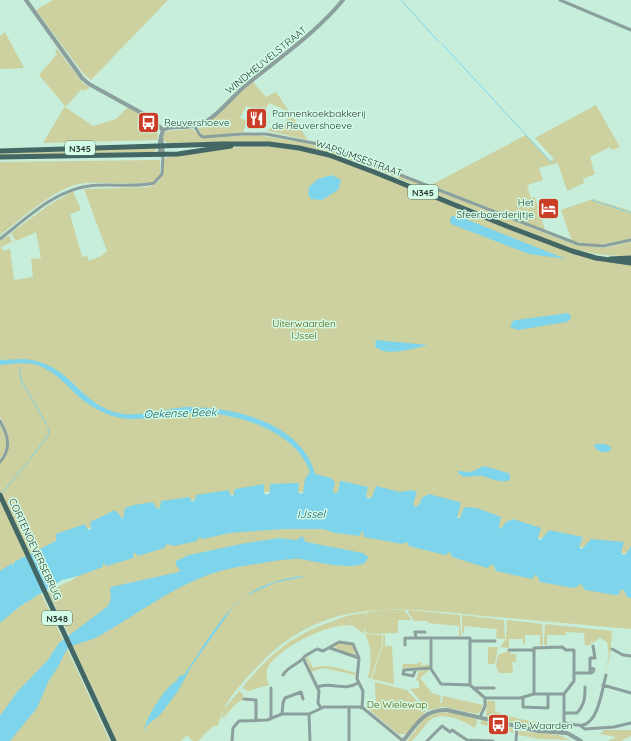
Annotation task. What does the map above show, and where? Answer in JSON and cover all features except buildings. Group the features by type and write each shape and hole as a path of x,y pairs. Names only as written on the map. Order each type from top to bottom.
{"main road":[{"name":"WAPSUMSESTRAAT","path":"0,157 162,155 201,151 236,144"},
{"name":"WAPSUMSESTRAAT","path":"0,151 162,145 236,144 286,146 329,155 509,227 579,253 605,260 631,263"},
{"name":"WAPSUMSESTRAAT","path":"605,260 631,258"},
{"name":"CORTENOEVERSEBRUG","path":"0,496 114,741"}],"street":[{"path":"26,0 82,78 89,84 149,117 163,130"},
{"name":"WINDHEUVELSTRAAT","path":"195,127 210,119 244,88 314,32 343,0"},
{"path":"560,0 631,30"},
{"path":"163,130 168,128 195,127 200,135 204,137 266,134 318,144 578,244 602,246 631,240"},
{"path":"0,239 49,202 75,189 96,185 154,183 161,176 161,136 163,130"},
{"path":"0,421 6,432 8,442 4,456 0,462"},
{"path":"416,638 416,632 426,632"},
{"path":"405,645 405,638 470,638 470,641 495,641"},
{"path":"431,638 431,668 443,685 470,685 485,698 523,698 534,694 564,694"},
{"path":"470,641 470,685"},
{"path":"283,675 288,669 304,660 305,656 317,649 323,651 338,642 353,644 359,658 358,682 363,691 362,708"},
{"path":"574,673 590,673 590,658 594,658 593,646"},
{"path":"508,650 534,650 537,647 562,647 566,650 574,650 574,683 564,694 564,723 562,733"},
{"path":"330,648 359,658"},
{"path":"612,649 623,655 631,656"},
{"path":"534,650 534,694"},
{"path":"304,660 317,687 319,693 318,703 321,708"},
{"path":"416,669 431,668"},
{"path":"581,726 594,718 606,675"},
{"path":"317,687 323,685 333,685 346,688 358,682"},
{"path":"603,685 631,693"},
{"path":"564,713 577,713 582,707 585,699 584,686"},
{"path":"271,688 271,719"},
{"path":"474,688 494,688"},
{"path":"282,714 282,702 285,698 301,692 304,699"},
{"path":"523,698 523,707 548,708 548,694"},
{"path":"480,718 485,706 485,698"},
{"path":"244,699 256,700 256,720"},
{"path":"349,707 349,741"},
{"path":"232,741 232,729 238,722 271,719 282,714 310,714 321,708 349,707 362,708 403,741 425,715 433,711 447,710 517,727 562,733 577,741"},
{"path":"310,714 310,741"},
{"path":"564,723 581,726 585,729 614,727 631,723"},
{"path":"427,741 442,726 450,732 452,730 467,740 493,741"},
{"path":"516,741 517,727"},
{"path":"573,739 581,741"}],"green space":[{"path":"53,0 168,0 91,80 82,72 36,10"},
{"path":"5,32 24,68 0,69 0,36"},
{"path":"57,49 82,82 90,88 83,91 82,89 65,107 93,126 116,119 128,107 148,119 153,124 158,134 157,140 43,143 65,106 39,75 57,54 55,51"},
{"path":"253,82 266,97 276,92 308,140 268,131 270,128 284,128 288,116 285,110 269,103 263,113 246,106 240,118 247,121 243,132 206,136 202,135 198,128"},
{"path":"596,105 620,147 612,150 610,147 590,157 595,174 583,179 584,183 567,191 558,163 539,168 543,180 527,185 531,198 535,197 545,230 431,185 526,135 550,161 554,159 535,138"},
{"path":"192,129 203,138 258,135 310,144 367,163 573,244 603,248 631,242 631,256 612,256 593,253 574,249 538,237 373,168 315,149 273,143 252,142 167,143 163,139 166,131"},
{"name":"Uiterwaarden IJssel","path":"246,146 291,148 337,159 582,256 631,265 631,554 576,546 523,534 443,512 384,500 319,492 254,493 189,501 145,511 94,526 56,539 56,541 20,559 0,575 0,464 7,453 9,441 6,429 0,417 0,241 9,235 12,242 1,247 3,251 10,249 14,280 33,277 31,259 41,258 36,232 16,241 11,233 49,205 73,191 81,210 70,214 82,257 87,256 89,261 101,256 107,251 84,189 148,187 157,183 161,177 164,159 168,157"},
{"path":"156,148 153,152 0,155 0,153"},
{"path":"160,160 160,174 154,181 131,184 86,183 75,185 41,203 0,235 0,162"},
{"path":"593,199 631,211 631,239 599,245 572,241 561,210"},
{"path":"0,424 4,433 6,446 0,459"},
{"path":"304,528 365,532 432,547 531,573 597,586 631,590 631,629 419,610 360,612 332,618 305,630 279,647 253,671 227,702 218,726 213,726 198,741 193,741 187,735 181,741 117,741 73,646 74,645 48,592 111,559 159,544 209,535"},
{"path":"41,593 110,741 0,741 0,622 19,607"},
{"path":"404,610 412,620 398,620 398,633 370,634 365,632 367,612"},
{"path":"409,610 460,615 461,636 459,636 459,626 428,623 428,621 414,621 408,612"},
{"path":"366,613 366,625 363,634 353,626 344,625 318,632 292,645 280,653 272,661 267,669 269,685 248,691 242,688 272,656 293,640 318,627 353,614"},
{"path":"462,615 504,620 505,639 496,638 497,629 464,626 464,633 462,633"},
{"path":"507,620 542,624 543,645 540,645 540,635 525,635 525,644 523,644 523,639 509,639 509,648 500,647 506,639"},
{"path":"545,624 612,631 610,656 604,677 609,656 607,642 600,638 592,643 591,640 591,645 585,645 584,633 566,632 566,635 547,635 547,645 544,645"},
{"path":"365,634 382,635 382,645 371,678 368,678 371,655"},
{"path":"383,635 385,635 385,646 392,646 394,684 372,679 383,644"},
{"path":"339,643 353,645 356,651 354,652 355,656 337,650 337,647 333,647 333,649 331,646"},
{"path":"488,647 498,647 495,664 488,664"},
{"path":"510,651 511,654 516,654 516,662 512,662 513,673 499,673 496,666 498,655"},
{"path":"307,656 313,668 324,666 357,673 356,675 323,668 311,672 309,670 310,667 308,667 310,665 307,665 309,664 307,660 305,661"},
{"path":"421,662 421,665 429,664 429,667 402,668 403,664 417,664"},
{"path":"429,670 420,678 432,693 441,696 440,703 442,703 443,696 483,705 480,712 477,714 444,707 428,710 410,689 419,688 419,681 416,680 419,671"},
{"name":"De Wielewap","path":"375,682 407,690 426,711 406,734 398,734 366,707 376,706"},
{"path":"239,691 243,694 243,700 238,702 221,720 224,709"},
{"path":"487,701 495,701 495,711 511,717 544,723 561,724 561,729 534,727 486,716"},
{"path":"440,712 454,713 476,719 477,722 475,728 465,722 445,716 439,716 428,722 412,741 407,741 425,718"},
{"path":"482,720 512,728 514,733 480,724"},
{"path":"604,730 631,730 631,736 621,741 608,741 616,737 600,734"},
{"path":"519,731 558,735 570,740 540,739 518,735"}],"water":[{"path":"332,175 341,180 338,190 322,200 311,199 308,194 309,187 318,179"},
{"path":"452,216 458,216 566,259 529,254 451,224 450,219"},
{"path":"568,313 571,316 570,320 566,322 518,330 510,326 513,321 516,320"},
{"path":"376,340 428,345 393,352 379,350 375,346"},
{"path":"25,359 40,362 53,368 90,399 114,412 123,414 141,414 187,407 205,408 244,414 263,421 281,430 296,442 308,456 315,474 331,478 335,482 333,490 335,494 338,492 340,481 368,487 366,496 368,499 372,497 376,486 400,492 411,490 417,492 413,504 415,507 419,505 422,498 429,494 459,502 461,503 457,518 460,518 464,507 477,508 501,517 499,527 501,529 506,522 513,519 541,528 538,537 540,541 549,530 583,537 579,547 582,549 591,539 624,542 621,552 623,555 626,554 631,546 631,598 627,597 624,590 620,590 619,595 615,595 585,590 581,584 574,588 540,582 536,574 532,579 496,571 493,564 487,568 452,557 450,552 445,555 409,546 407,542 402,544 364,537 363,532 361,532 360,536 335,533 323,529 283,529 230,533 203,539 199,537 197,541 174,546 167,544 164,548 138,556 134,552 133,558 107,566 103,563 103,567 62,580 19,607 0,623 0,571 11,564 14,565 14,562 56,541 56,534 85,524 87,529 90,530 90,522 115,510 123,519 125,508 134,505 153,502 157,509 160,508 161,501 189,497 192,502 195,500 196,495 229,490 230,495 233,496 235,489 264,484 264,493 266,495 270,493 270,484 297,483 299,484 298,492 301,494 303,493 305,479 310,472 302,457 291,444 259,425 223,415 205,413 189,413 144,419 126,419 112,416 87,404 47,369 25,363 0,365 0,360"},
{"path":"594,444 605,444 612,448 608,452 601,452 596,449"},
{"path":"484,466 508,473 510,475 510,480 499,481 482,476 466,477 458,473 458,471 471,472"},
{"path":"302,536 306,542 363,553 368,557 365,562 358,565 349,566 338,566 298,559 236,567 217,572 186,584 97,637 67,649 48,682 37,708 10,741 0,741 0,716 17,692 47,661 59,643 108,606 111,599 111,587 179,572 180,570 176,565 176,561 189,555 246,543 279,538 297,540"},
{"path":"303,576 274,583 246,596 260,588 279,581"},
{"path":"233,607 191,667 178,691 160,715 147,725 145,731 147,720 156,703 168,688 177,681 179,676 184,675 208,638"}],"waterway":[{"path":"401,0 439,42"},
{"path":"442,44 552,163"},
{"path":"592,200 631,213"},
{"path":"20,369 21,380 47,425"},
{"path":"30,459 49,434 48,428"},
{"path":"2,493 28,462"}],"place":[{"name":"Pannenkoekbakkerij de Reuvershoeve","path":"256,119"},
{"name":"Reuvershoeve","path":"149,122"},
{"name":"Het Sfeerboerderijtje","path":"549,208"},
{"name":"De Waarden","path":"499,725"}],"water label":[{"name":"Oekense Beek","path":"180,413"},
{"name":"IJssel","path":"311,514"}]}
